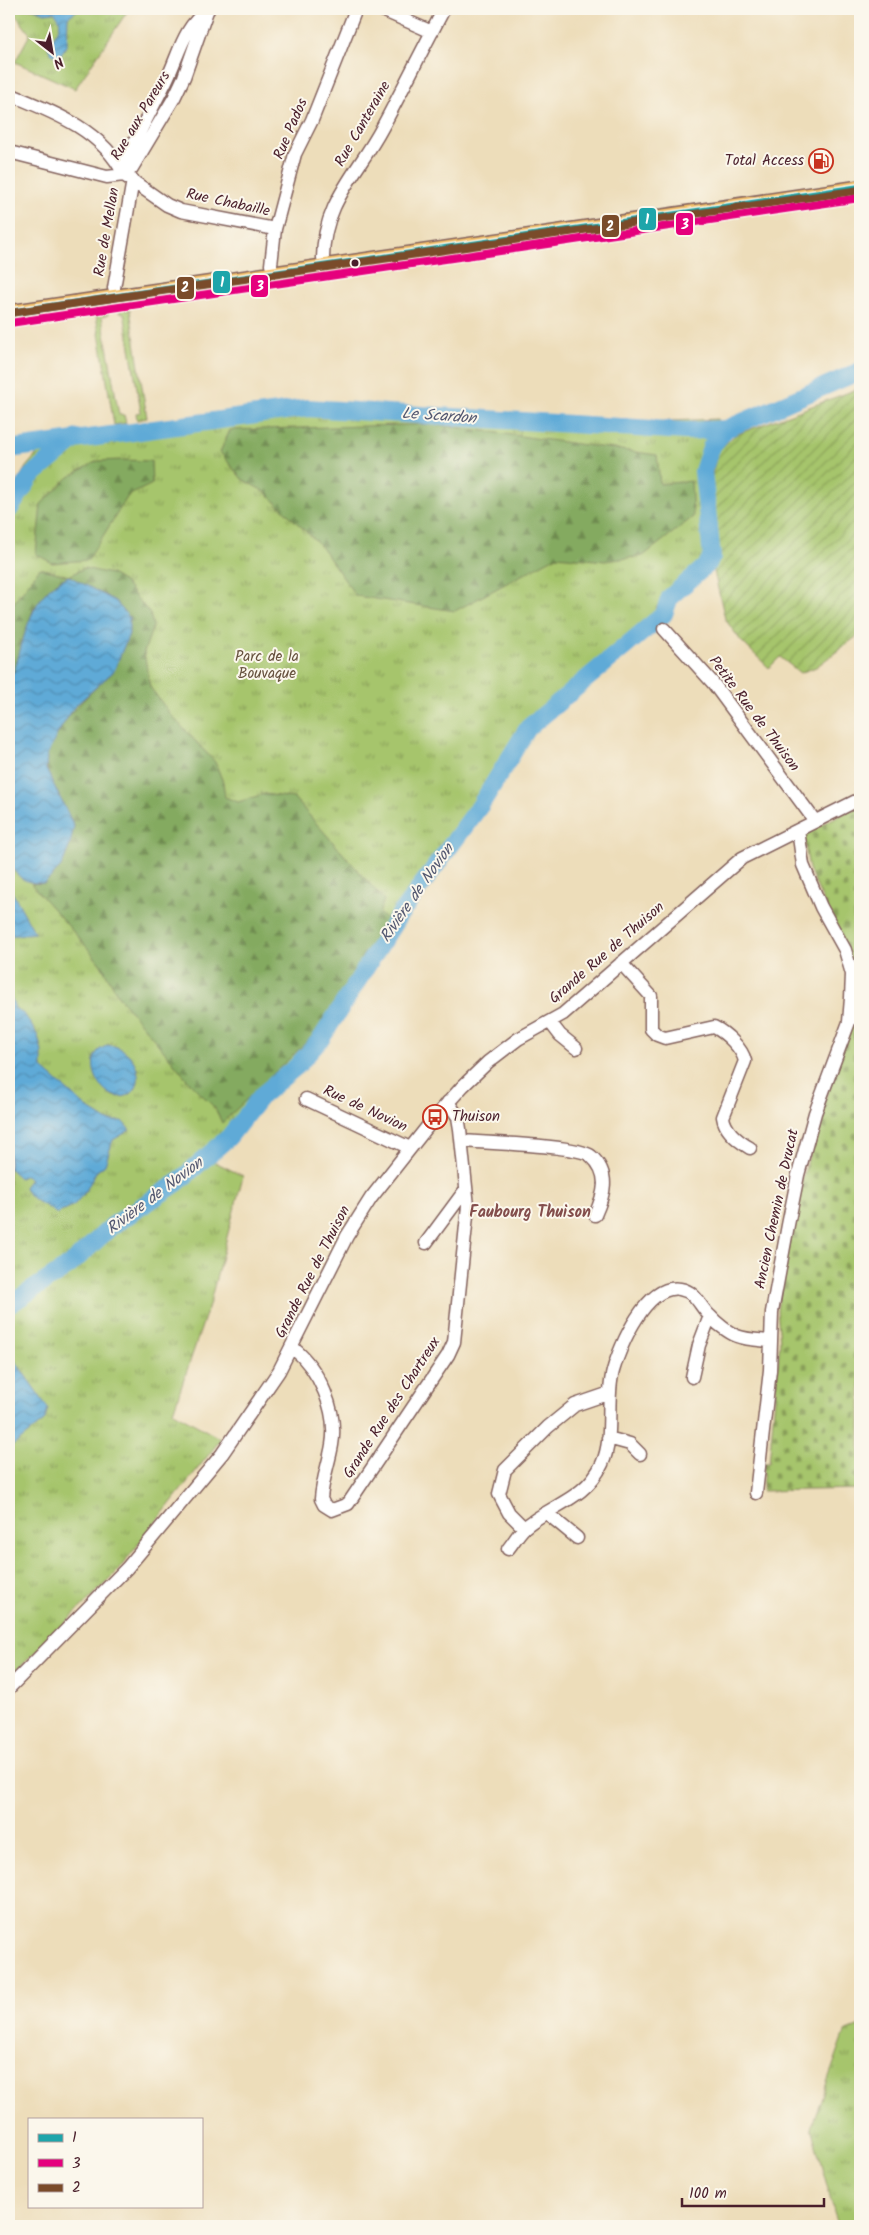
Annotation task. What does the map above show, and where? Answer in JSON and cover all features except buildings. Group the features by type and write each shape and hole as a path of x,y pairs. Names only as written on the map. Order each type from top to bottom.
{"main road":[{"path":"9,303 860,180"},
{"path":"9,313 860,188"}],"street":[{"name":"Rue aux Pareurs","path":"128,177 174,98 184,77 208,9"},
{"name":"Rue Pados","path":"270,265 275,229 295,154 312,120 356,9"},
{"path":"380,9 432,32"},
{"name":"Rue Canteraine","path":"323,258 323,245 333,205 381,130 444,9"},
{"path":"9,94 66,118 95,139 118,161 128,177"},
{"path":"9,152 107,177 128,177"},
{"name":"Rue Chabaille","path":"128,177 168,205 181,211 275,229"},
{"name":"Rue de Mellan","path":"114,288 128,177"},
{"name":"Petite Rue de Thuison","path":"664,629 713,683 815,821"},
{"name":"Grande Rue de Thuison","path":"9,1688 152,1540 222,1454 265,1394 293,1348 348,1236 371,1198 448,1102 488,1062 518,1039 563,1014 732,866 748,855 860,799"},
{"name":"Ancien Chemin de Drucat","path":"756,1493 770,1370 772,1312 798,1175 815,1113 849,1022 852,998 852,974 845,950 821,906 803,865 798,830"},
{"path":"621,963 651,996 651,1029 657,1036 664,1038 714,1028 720,1030 743,1054 745,1061 723,1117 724,1124 737,1140 750,1148"},
{"path":"550,1022 560,1035 576,1048"},
{"name":"Rue de Novion","path":"306,1099 410,1148"},
{"name":"Grande Rue des Chartreux","path":"293,1348 306,1358 326,1396 333,1424 332,1443 321,1499 324,1505 332,1510 341,1509 348,1504 448,1355 454,1342 468,1206 458,1118 448,1102"},
{"path":"462,1142 566,1149 590,1155 601,1170 606,1192 595,1216"},
{"path":"426,1243 466,1189"},
{"path":"508,1549 524,1528 566,1503 592,1481 602,1463 608,1438 613,1371 630,1329 648,1302 661,1292 679,1288 693,1294 710,1316 738,1336 771,1341"},
{"path":"692,1377 699,1345 710,1316"},
{"path":"524,1528 509,1512 499,1494 504,1470 548,1427 576,1405 610,1393"},
{"path":"608,1438 630,1444 640,1454"},
{"path":"548,1514 578,1538"}],"green space":[{"path":"11,9 129,9 75,89 15,62 30,34"},
{"path":"124,304 125,310 130,310 147,418 137,420 136,413 141,412 124,313 119,313 121,305"},
{"path":"103,307 107,309 108,315 102,317 119,415 124,415 126,423 114,425 95,309"},
{"path":"860,388 860,634 816,667 800,673 780,657 769,668 741,641 725,619 713,567 718,542 710,482 718,451 735,435"},
{"name":"Parc de la Bouvaque","path":"311,402 646,422 718,419 698,470 704,561 666,593 656,608 663,619 532,732 483,808 401,919 322,1041 298,1069 265,1096 213,1161 243,1176 210,1302 173,1412 221,1439 116,1573 9,1678 9,495 26,467 53,435"},
{"path":"433,424 657,455 660,484 691,481 693,517 643,556 605,561 557,556 455,611 356,596 320,545 265,492 242,479 220,452 230,430"},
{"path":"97,461 151,461 152,484 128,496 88,560 52,563 36,554 41,504 69,477"},
{"path":"40,568 69,576 84,568 111,574 124,582 150,614 153,626 144,652 150,687 171,715 215,762 223,782 225,797 238,802 264,794 294,798 384,900 379,914 390,920 314,1035 222,1123 215,1108 191,1084 119,997 101,965 86,946 31,884 45,883 74,826 47,770 46,758 50,744 81,702 114,671 34,607 14,672 9,677 9,609"},
{"path":"860,805 860,1489 762,1491 764,1463 769,1463 780,1341 777,1310 793,1212 856,992 829,914 809,869 804,839 810,830"},
{"path":"860,2026 860,2226 838,2226 811,2127 845,2032"}],"water":[{"path":"34,9 79,9 68,17 67,44 61,55 52,55 48,48 58,30 60,21 58,17 54,12 45,13"},
{"path":"69,576 115,601 129,617 129,634 114,671 75,706 47,755 46,769 74,826 70,845 61,867 45,883 33,883 20,877 9,864 9,677 14,672 26,630 37,604 56,583"},
{"path":"9,886 35,933 9,936"},
{"path":"9,991 15,1008 25,1015 38,1036 42,1052 42,1068 89,1109 108,1121 122,1121 130,1130 113,1140 105,1165 96,1172 86,1191 74,1205 57,1214 31,1197 24,1187 30,1179 26,1175 19,1178 9,1168"},
{"path":"107,1045 123,1050 135,1064 138,1083 132,1093 126,1096 118,1097 111,1094 104,1089 95,1075 94,1058 98,1051"},
{"path":"9,1352 48,1408 45,1420 9,1449"}],"waterway":[{"name":"Le Scardon","path":"9,449 307,408 686,431 726,429 860,371"},
{"name":"Rivière de Novion","path":"9,1305 70,1265 112,1226 177,1183 229,1137 262,1095 297,1066 321,1039 398,917 480,806 528,728 664,614 670,597 706,566 712,557 703,471 711,447 726,429"},
{"path":"9,510 31,476 77,438"}],"transit line":[{"name":"1","path":"9,313 860,188"},
{"name":"2","path":"10,313 860,190"},
{"name":"3","path":"10,323 860,198"}],"place":[{"name":"Total Access","path":"821,161"},
{"name":"Thuison","path":"435,1117"}],"district":[{"name":"Faubourg Thuison","path":"530,1212"}]}
